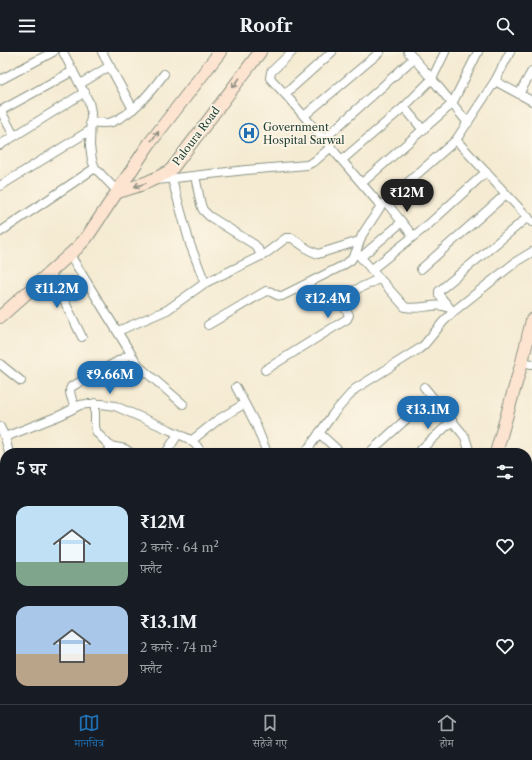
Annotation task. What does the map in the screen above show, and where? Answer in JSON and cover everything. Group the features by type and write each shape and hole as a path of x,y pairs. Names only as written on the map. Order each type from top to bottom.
{"main road":[{"path":"2,312 70,255 87,238 148,144 220,52"},
{"name":"Paloura Road","path":"118,192 143,185 172,170 260,52"},
{"path":"498,448 527,363 532,320"}],"street":[{"path":"0,80 53,52"},
{"path":"63,52 89,102 91,112 90,146 95,168 118,192"},
{"path":"102,52 133,109"},
{"path":"292,52 270,75 270,78 362,183 402,222 414,236"},
{"path":"285,94 332,52"},
{"path":"304,116 379,52"},
{"path":"408,52 468,123"},
{"path":"342,160 404,107 432,79 445,52"},
{"path":"362,183 452,104 478,52"},
{"path":"451,309 441,305 415,308 406,307 379,279 358,254 359,242 383,204 456,140 495,81 510,52"},
{"path":"324,139 414,58"},
{"path":"80,84 110,66"},
{"path":"14,136 0,111 74,71"},
{"path":"519,94 532,71"},
{"path":"0,186 90,126 111,122 133,109 148,95 164,74"},
{"path":"495,81 532,101"},
{"path":"0,145 85,92"},
{"path":"404,107 423,130"},
{"path":"451,309 439,295 438,291 530,219 456,140"},
{"path":"155,180 308,165 331,147"},
{"path":"0,232 95,168"},
{"path":"371,270 414,236 486,172"},
{"path":"195,176 203,210 255,245 261,256"},
{"path":"172,179 190,244 205,283"},
{"path":"421,269 506,194"},
{"path":"208,325 266,291 270,291 280,297 342,266 402,222"},
{"path":"118,331 167,310 205,283 265,254 286,238 292,238 309,250 318,254 359,242"},
{"path":"308,448 342,403 355,389 419,349 443,322 451,309 532,252"},
{"path":"70,255 141,368 183,404"},
{"path":"50,272 82,337"},
{"path":"265,370 347,319 349,315 342,302 342,296 379,279"},
{"path":"75,407 70,394 71,387 131,354"},
{"path":"0,364 21,381"},
{"path":"236,387 256,425 265,448"},
{"path":"424,388 465,437 468,448"},
{"path":"374,448 403,422 433,398"},
{"path":"95,403 96,430 107,443 109,448"},
{"path":"3,436 61,415 75,407 95,403 115,406 159,424 191,441 198,448"},
{"path":"191,441 219,419 244,404"},
{"path":"422,448 452,421"},
{"path":"0,427 7,448"},
{"path":"319,433 336,448"},
{"path":"169,448 178,434"}],"place":[{"name":"Government Hospital Sarwal","path":"249,133"}]}
